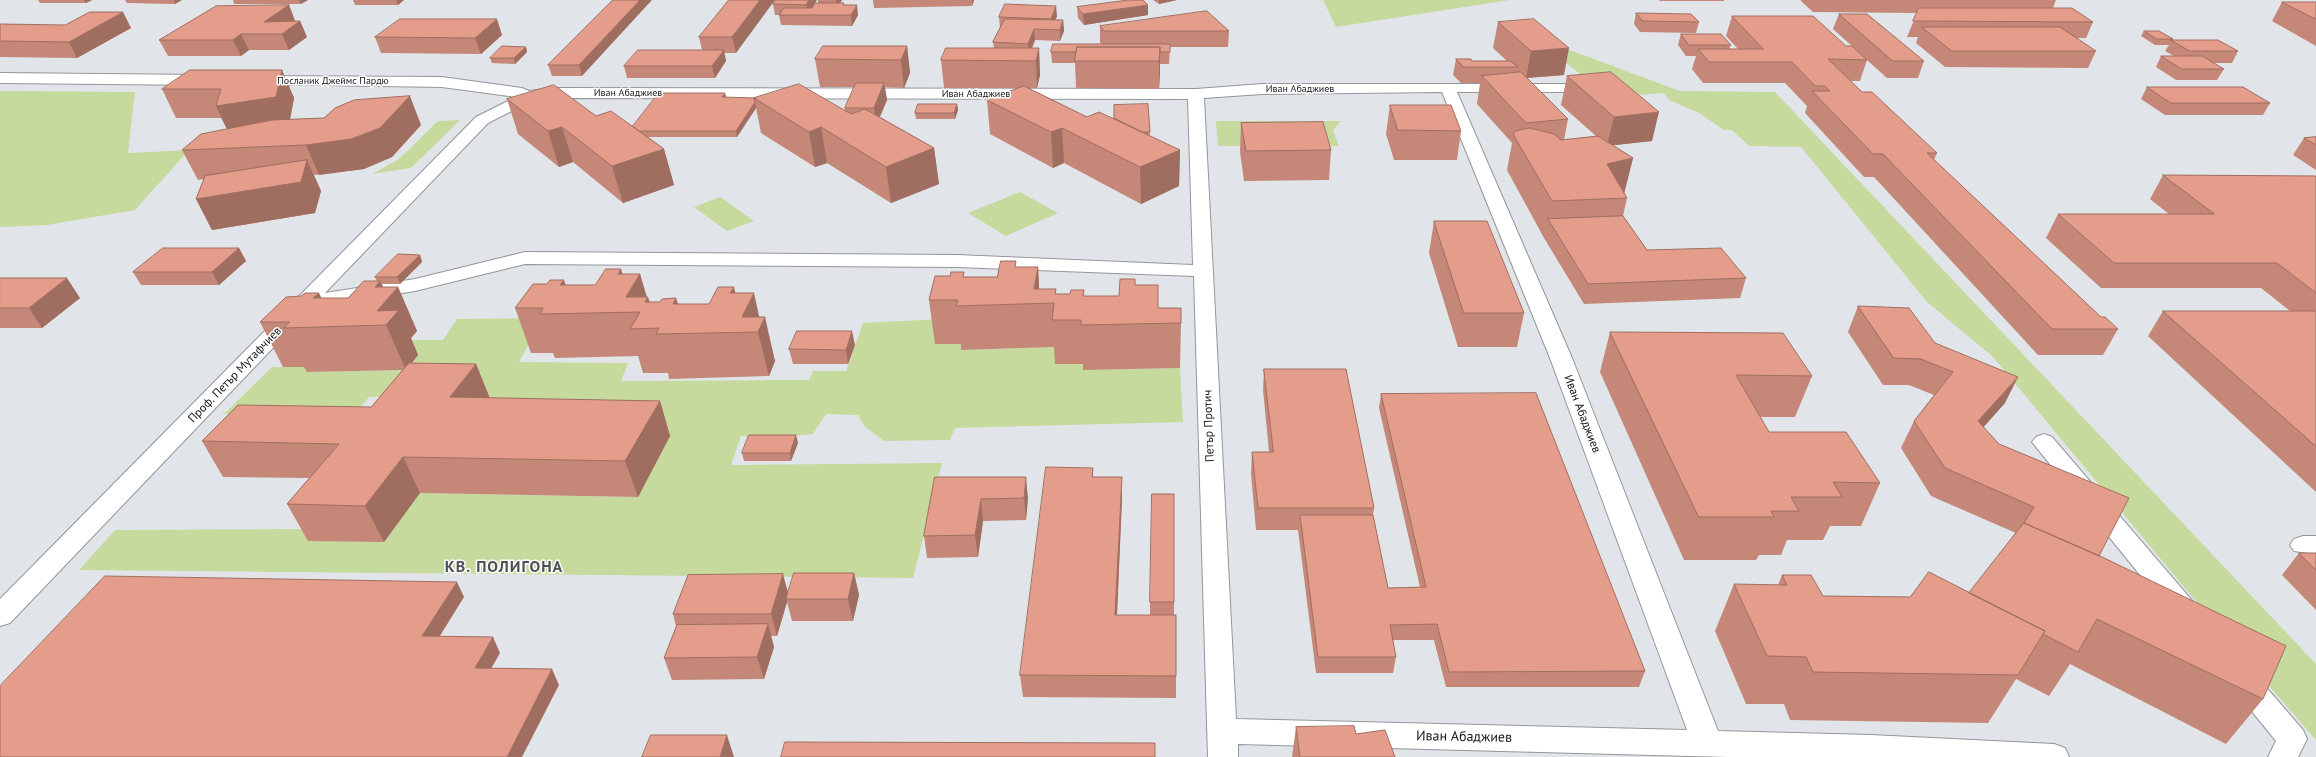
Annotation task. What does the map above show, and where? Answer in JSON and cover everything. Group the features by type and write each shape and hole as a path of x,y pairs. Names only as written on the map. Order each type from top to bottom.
{"street":[{"path":"0,78 219,80"},
{"name":"Посланик Джеймс Пардю","path":"242,80 442,82 522,93"},
{"name":"Иван Абаджиев","path":"508,107 529,96 554,93 1196,94 1262,89 1589,87"},
{"name":"Иван Абаджиев","path":"1448,88 1561,358 1707,743"},
{"name":"Петър Протич","path":"1196,94 1222,744"},
{"name":"Проф. Петър Мутафчиев","path":"0,616 307,302 482,120 508,107"},
{"path":"307,302 415,285 525,258 957,261 1203,271"},
{"path":"2044,442 2201,630"},
{"path":"2226,660 2292,739 2283,757"},
{"name":"Иван Абаджиев","path":"1222,744 1707,743 1871,748 2054,757"}],"green space":[{"path":"1323,0 1510,0 1336,27"},
{"path":"1559,46 1680,91 1775,92 2316,664 2316,740 2208,616 1993,357 1927,302 1801,147 1749,146 1732,130 1724,130 1699,113 1669,100 1664,93 1609,97 1546,47"},
{"path":"0,91 135,92 128,153 189,150 135,210 47,225 0,227"},
{"path":"460,120 411,168 372,174 399,159 438,121"},
{"path":"1216,121 1341,121 1333,130 1339,146 1218,146"},
{"path":"1020,192 1058,213 1006,236 968,213"},
{"path":"720,197 754,221 727,231 694,207"},
{"path":"543,318 519,362 628,363 621,381 809,380 813,371 846,371 863,323 941,319 963,344 962,350 1057,347 1083,364 1083,370 1180,368 1183,422 955,428 950,440 884,441 864,426 858,415 826,414 813,434 792,436 741,436 731,465 942,463 913,578 79,570 115,530 317,529 383,542 420,493 638,497 490,399 369,397 354,415 224,414 272,367 312,367 308,372 406,370 418,355 409,340 443,340 457,319"}],"building":[{"path":"613,0 640,0 579,65 548,65"},
{"path":"729,0 760,0 732,37 699,37"},
{"path":"776,0 809,0 806,5 773,4"},
{"path":"1129,0 1143,0 1148,5 1083,14 1077,7"},
{"path":"2282,2 2316,2 2316,19"},
{"path":"815,3 844,3 843,5 857,5 851,15 779,15 784,8 812,8"},
{"path":"1005,4 1056,6 1051,19 999,17"},
{"path":"289,5 264,22 300,21 282,34 241,34 233,40 159,40 216,6"},
{"path":"1919,8 2072,8 2093,22 1913,21"},
{"path":"1207,11 1229,31 1104,31 1100,26"},
{"path":"90,12 123,12 69,42 0,41 0,24 65,25"},
{"path":"1636,13 1691,14 1699,22 1643,21"},
{"path":"1839,14 1867,14 1924,61 1893,61"},
{"path":"1732,16 1813,16 1846,46 1852,46 1867,60 1828,59 1862,92 1872,92 1937,153 1927,153 2101,317 2105,317 2118,329 2052,329 1883,154 1873,154 1812,91 1830,91 1825,86 1815,86 1792,62 1709,62 1698,49 1763,49"},
{"path":"400,19 497,19 475,38 375,37"},
{"path":"1005,19 1063,20 1060,30 1034,29 1028,44 993,42"},
{"path":"1534,19 1569,48 1531,51 1498,22"},
{"path":"1922,27 2060,27 2096,51 1952,51"},
{"path":"2144,31 2159,31 2173,39 2157,39"},
{"path":"1681,34 1721,34 1731,45 1689,45"},
{"path":"2171,40 2218,40 2238,51 2190,51"},
{"path":"1053,44 1170,44 1170,52 1160,52 1160,47 1077,47 1076,52 1051,52"},
{"path":"502,46 526,47 514,58 490,58"},
{"path":"823,46 907,46 901,60 815,59"},
{"path":"1077,47 1160,47 1159,61 1075,61"},
{"path":"946,48 1039,48 1036,61 941,60"},
{"path":"638,50 724,50 712,66 624,66"},
{"path":"2161,56 2202,56 2224,69 2182,69"},
{"path":"1456,59 1471,59 1472,61 1510,61 1518,67 1464,67"},
{"path":"190,70 282,70 276,97 216,106 221,89 162,89"},
{"path":"1521,72 1568,119 1526,123 1482,76"},
{"path":"1611,72 1659,112 1614,117 1567,76"},
{"path":"856,83 884,83 874,108 845,108"},
{"path":"799,84 851,114 865,109 934,148 886,167 821,127 809,132 754,98"},
{"path":"554,85 596,116 611,111 664,149 612,166 562,127 548,131 507,99"},
{"path":"1024,86 1087,117 1099,112 1180,150 1140,167 1062,128 1051,132 987,100"},
{"path":"2147,87 2243,87 2270,103 2171,103"},
{"path":"659,93 725,93 722,97 756,98 754,98 755,102 736,131 639,131 633,126"},
{"path":"410,96 380,128 351,139 306,145 182,150 201,134 272,120 324,118 335,108 354,100"},
{"path":"918,104 957,104 954,113 915,113"},
{"path":"1148,104 1150,132 1142,132 1114,118 1114,105"},
{"path":"1390,105 1451,105 1461,131 1398,130"},
{"path":"1323,122 1331,150 1246,151 1241,123"},
{"path":"1530,128 1554,134 1561,140 1598,136 1633,158 1607,164 1627,198 1552,201 1513,134 1516,131"},
{"path":"2316,137 2316,145 2304,138"},
{"path":"307,160 301,182 196,199 205,176"},
{"path":"2163,175 2316,176 2316,293 2277,263 2114,263 2058,214 2214,214"},
{"path":"1623,216 1647,250 1721,248 1746,278 1588,284 1548,219"},
{"path":"1434,221 1487,221 1524,313 1464,313"},
{"path":"163,248 239,248 212,272 133,272"},
{"path":"398,254 420,255 397,277 375,277"},
{"path":"1001,261 1016,261 1015,267 1038,267 1034,289 1056,289 1055,294 1070,294 1071,290 1084,290 1083,296 1119,296 1120,279 1135,279 1135,285 1158,285 1158,308 1181,308 1181,323 1081,325 1081,320 1052,320 1054,303 956,306 958,300 929,300 935,276 950,276 951,272 964,272 963,277 997,277"},
{"path":"606,269 621,269 618,274 640,274 626,297 648,297 645,302 660,302 662,299 676,298 673,304 709,304 718,287 734,287 730,293 754,293 742,317 765,317 758,332 656,334 659,328 630,329 640,312 540,314 543,308 515,308 533,284 547,284 550,280 564,280 560,285 595,285"},
{"path":"0,278 67,278 29,308 0,308"},
{"path":"364,281 380,281 375,287 398,287 377,311 399,310 386,325 284,328 290,322 260,322 286,297 301,296 305,293 319,293 313,298 348,298"},
{"path":"1858,306 1909,308 1935,343 2018,377 1978,421 1999,444 2129,498 2099,556 2024,523 2034,507 1945,468 1914,421 1953,372 1921,359 1894,358"},
{"path":"2163,311 2316,311 2316,446"},
{"path":"797,331 852,331 846,350 789,349"},
{"path":"1610,332 1783,333 1812,376 1736,375 1769,432 1846,432 1880,483 1833,482 1842,497 1791,497 1799,511 1771,511 1774,517 1699,517"},
{"path":"409,363 476,364 450,397 660,401 625,461 403,457 365,506 287,504 339,444 202,441 238,405 371,407"},
{"path":"1264,369 1346,369 1374,508 1258,508 1252,452 1273,452"},
{"path":"1536,393 1645,671 1449,672 1437,624 1390,625 1396,657 1318,657 1300,515 1373,515 1388,588 1426,587 1381,394"},
{"path":"749,435 796,435 790,453 742,453"},
{"path":"1046,467 1093,468 1092,477 1122,477 1115,615 1176,615 1176,676 1020,675"},
{"path":"935,477 1026,477 1024,498 981,499 975,535 924,536"},
{"path":"1152,494 1174,494 1174,602 1150,602"},
{"path":"2024,523 2100,556 2286,646 2263,699 2097,619 2078,652 2043,634 2045,631 1969,593"},
{"path":"2299,553 2316,553 2316,570"},
{"path":"1929,572 2045,631 2018,675 1813,672 1806,657 1767,656 1734,584 1787,585 1782,575 1811,575 1823,596 1910,597"},
{"path":"794,573 854,573 848,599 786,599"},
{"path":"783,574 771,614 673,614 688,575"},
{"path":"105,576 457,582 422,636 493,637 475,668 552,669 507,757 0,757 0,686"},
{"path":"768,624 757,657 664,658 677,625"},
{"path":"1354,726 1356,734 1385,730 1395,757 1300,757 1296,727"},
{"path":"651,735 727,735 720,757 642,757"},
{"path":"785,742 1155,743 1155,757 781,757"}],"district":[{"name":"КВ. ПОЛИГОНА","path":"504,567"}]}
